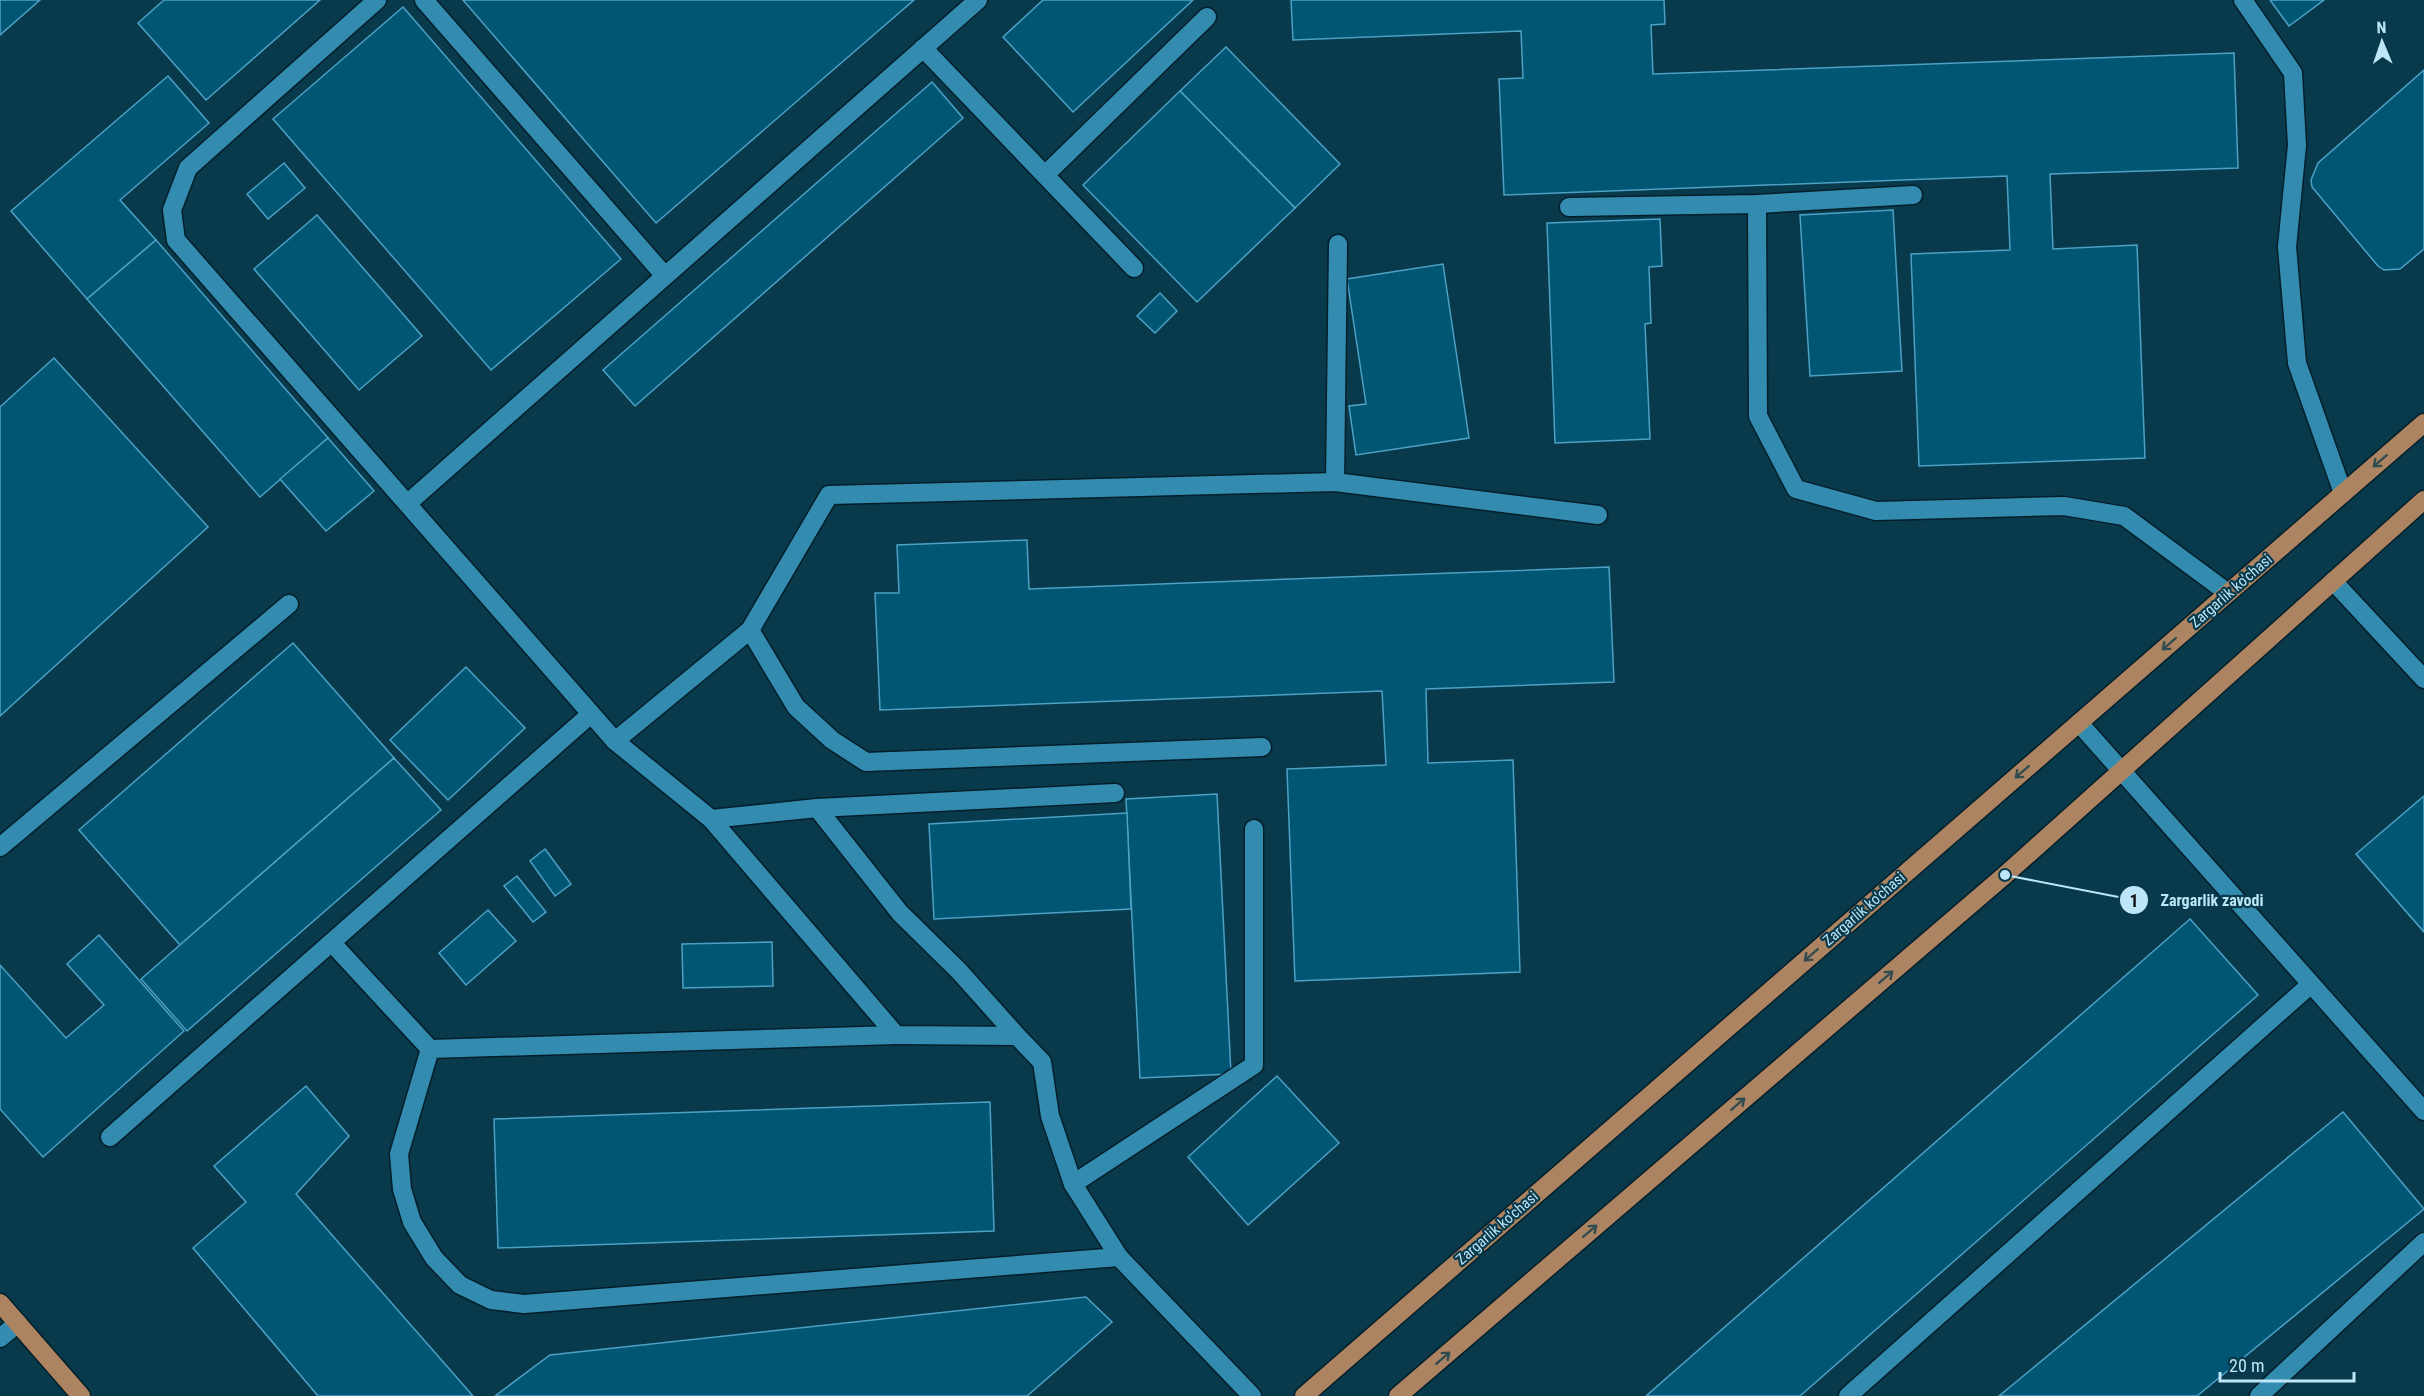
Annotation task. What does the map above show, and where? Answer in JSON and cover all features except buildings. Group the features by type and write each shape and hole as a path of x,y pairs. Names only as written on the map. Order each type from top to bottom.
{"main road":[{"name":"Zargarlik ko'chasi","path":"1304,1396 2424,423"},
{"path":"1398,1396 2005,875 2424,500"},
{"path":"0,1303 81,1396"}],"street":[{"path":"377,0 188,168 172,210 176,240 615,741 711,819 896,1035"},
{"path":"424,0 665,276"},
{"path":"408,503 978,0"},
{"path":"2243,0 2293,73 2297,145 2287,247 2297,363 2343,494"},
{"path":"1045,175 1207,17"},
{"path":"923,48 1134,268"},
{"path":"1569,207 1757,204 1913,195"},
{"path":"1757,204 1758,416 1796,489 1876,511 2064,506 2124,516 2228,593"},
{"path":"1335,482 1338,244"},
{"path":"615,741 750,630 829,495 1335,482 1598,515"},
{"path":"2333,581 2424,679"},
{"path":"0,847 289,604"},
{"path":"750,630 796,707 832,740 866,762 1262,747"},
{"path":"110,1137 591,714"},
{"path":"2079,723 2120,772 2424,1111"},
{"path":"711,819 817,808 1115,794"},
{"path":"817,808 900,913 959,971 1042,1062 1050,1116 1073,1184 1119,1257 1252,1396"},
{"path":"1073,1184 1254,1065 1254,829"},
{"path":"332,943 430,1049 896,1035 1017,1036"},
{"path":"1848,1396 2310,985"},
{"path":"430,1049 399,1154 402,1189 412,1222 434,1258 460,1285 491,1300 524,1304 1119,1257"},
{"path":"2259,1396 2424,1242"},
{"path":"0,1338 18,1323"}],"place":[{"name":"Zargarlik zavodi","path":"2005,875"}]}
